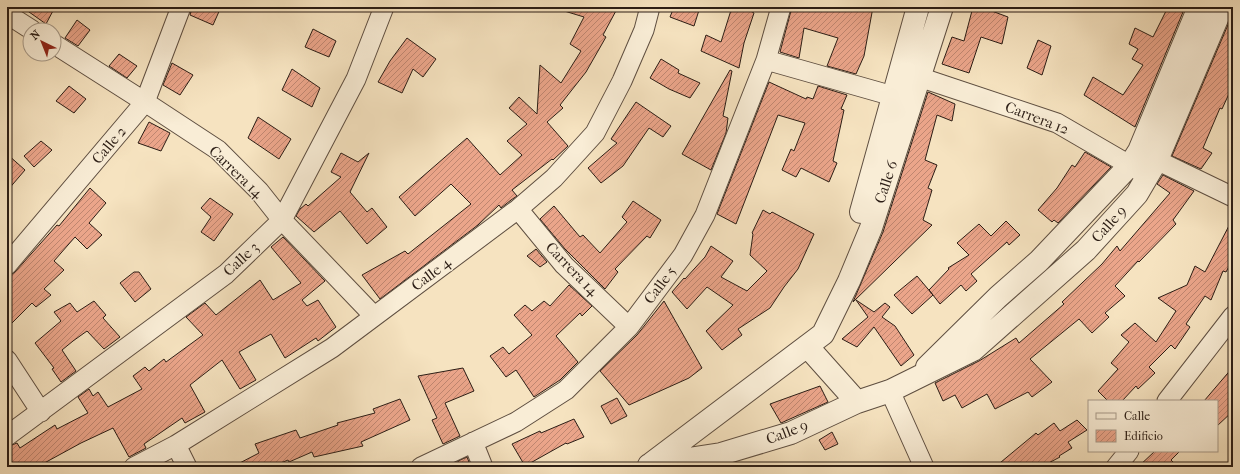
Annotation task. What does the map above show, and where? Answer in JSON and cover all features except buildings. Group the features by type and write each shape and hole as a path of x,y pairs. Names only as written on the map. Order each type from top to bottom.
{"street":[{"name":"Calle 2","path":"7,265 145,102 181,7"},
{"name":"Calle 3","path":"7,436 226,274 282,220 356,79 384,7"},
{"name":"Calle 4","path":"134,467 176,445 332,348 518,209 554,178 595,133 622,81 644,30 650,7"},
{"name":"Calle 5","path":"421,467 516,422 566,390 629,327 683,255 705,215 766,60 781,7"},
{"name":"Calle 6","path":"807,346 812,328 835,276 863,205 892,95 918,7"},
{"name":"Calle 6","path":"647,466 823,334 849,281 871,228 942,7"},
{"name":"Calle 9","path":"647,466 721,454 791,433 857,402 890,391 973,350 1086,250 1137,194 1144,163 1199,7"},
{"name":"Calle 9","path":"1144,163 1222,7"},
{"path":"7,14 22,24"},
{"name":"Carrera 14","path":"62,49 218,150 259,192 282,220 374,316"},
{"path":"766,60 912,102"},
{"name":"Carrera 12","path":"919,77 1057,123 1144,163 1233,197"},
{"name":"Carrera 14","path":"518,209 564,265 629,327"},
{"path":"1168,400 1233,316"},
{"path":"807,346 857,402"},
{"path":"7,360 41,412"},
{"path":"890,391 924,467"},
{"path":"473,442 483,467"},
{"path":"176,445 187,467"},
{"path":"1116,467 1128,452"}]}
